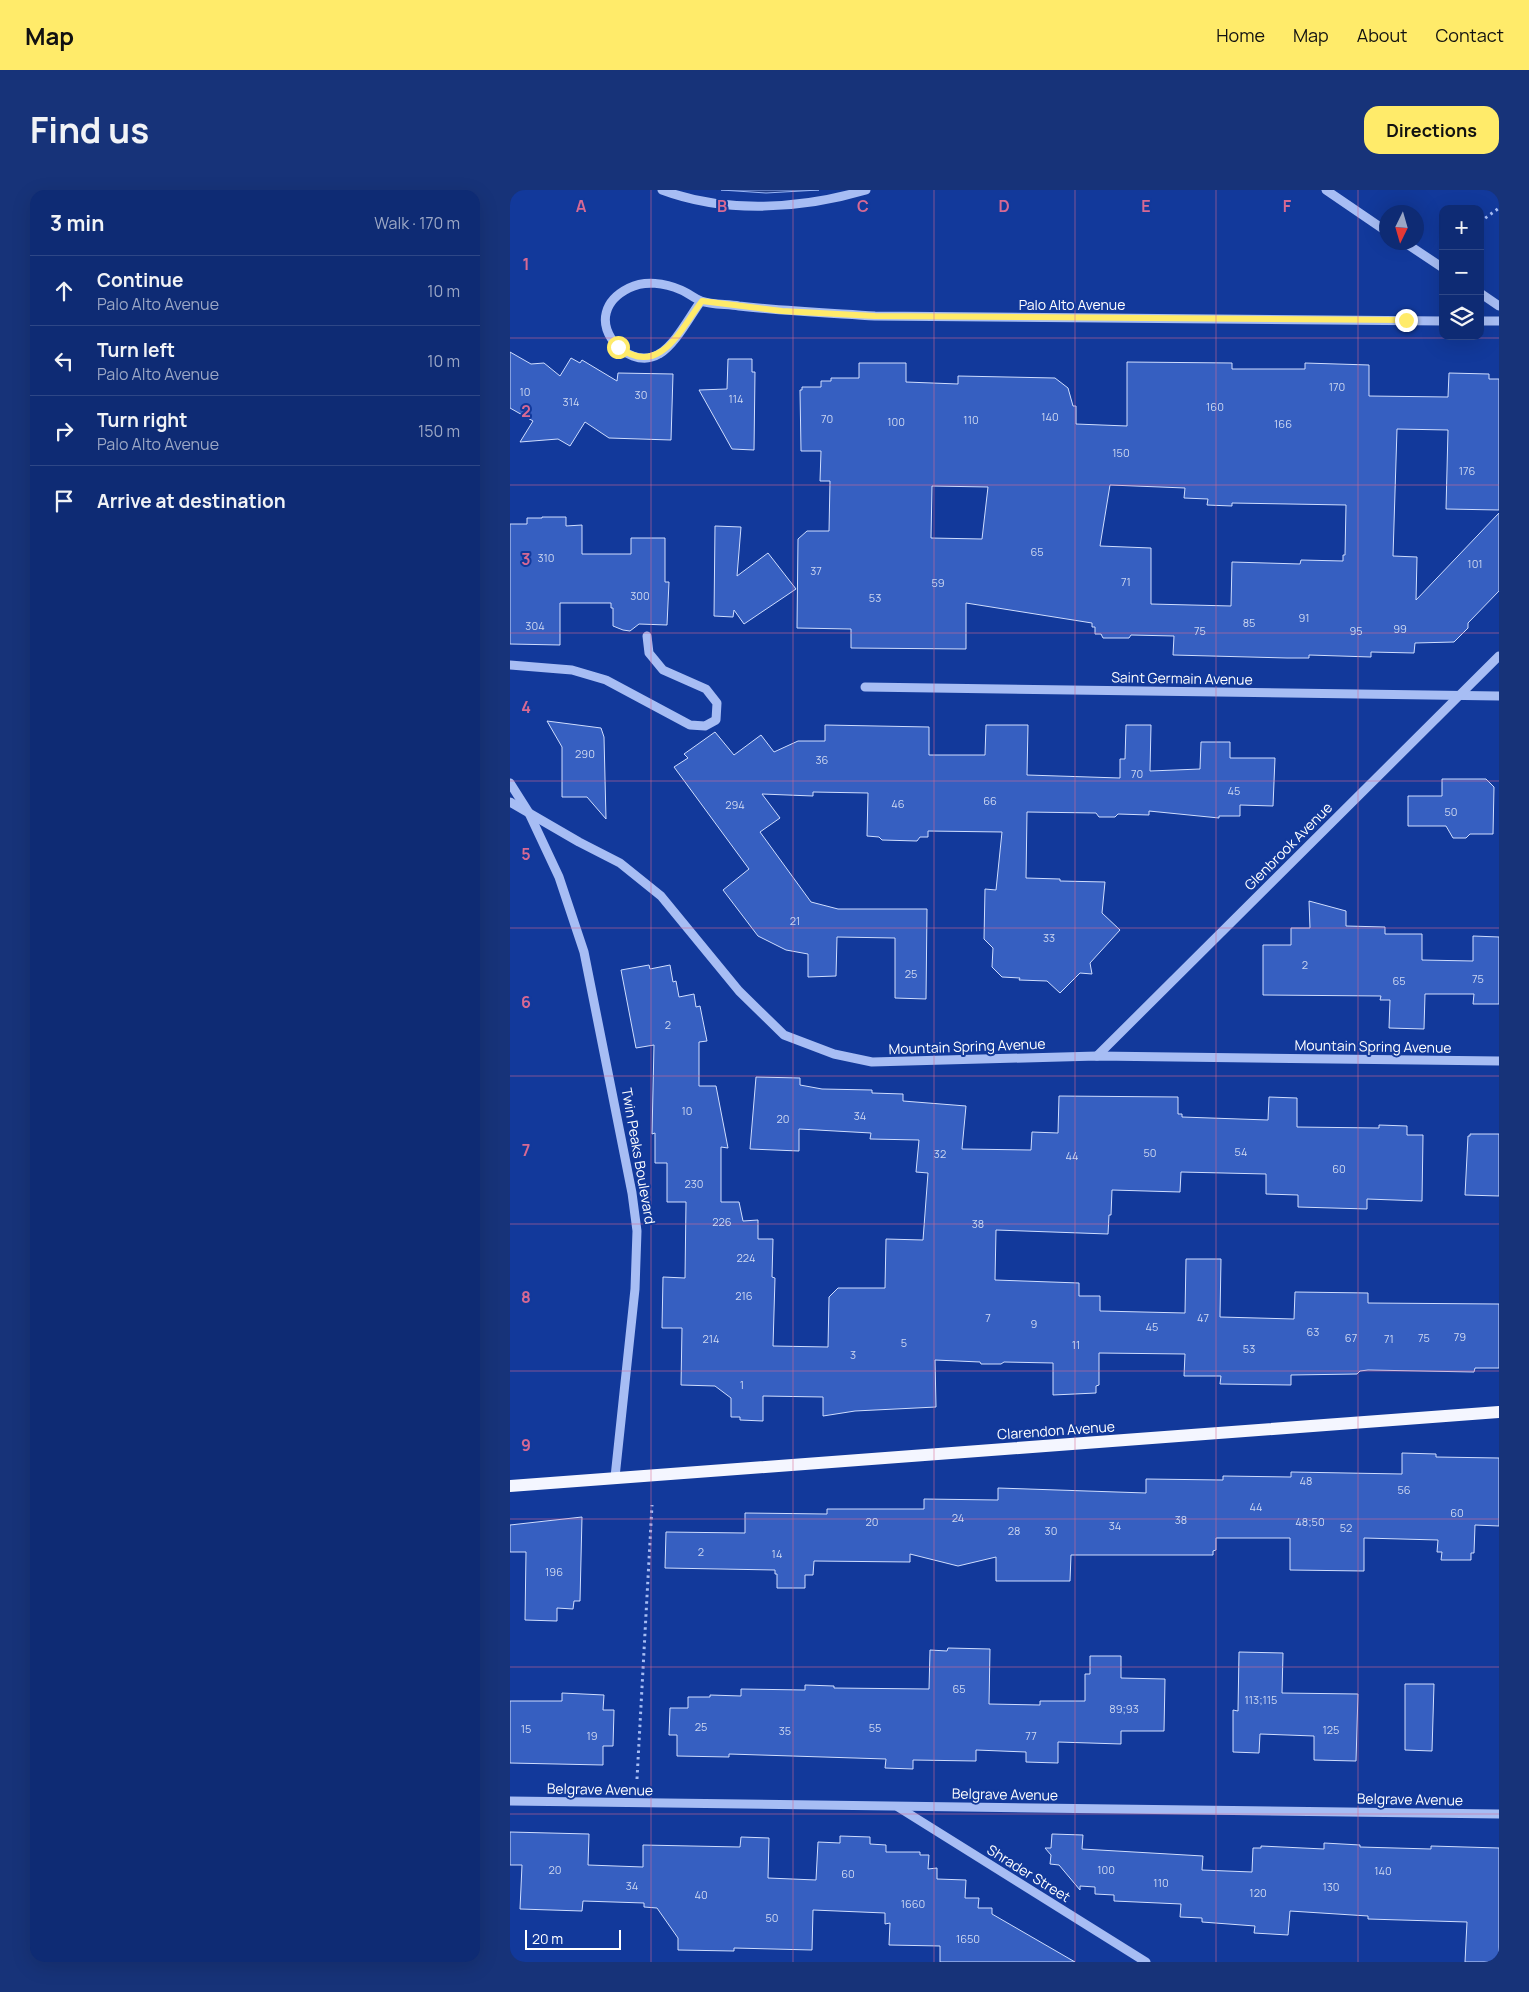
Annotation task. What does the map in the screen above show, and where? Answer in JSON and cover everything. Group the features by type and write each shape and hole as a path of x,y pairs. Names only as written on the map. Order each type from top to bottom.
{"main road":[{"name":"Clarendon Avenue","path":"615,1478 1499,1412"},
{"path":"510,1486 615,1478"}],"street":[{"path":"662,190 721,204 769,206 837,199 866,190"},
{"path":"1326,190 1379,226"},
{"path":"1416,250 1439,265"},
{"name":"Palo Alto Avenue","path":"702,301 668,347 659,355 649,358 626,352 608,336 605,317 609,308 621,293 642,284 662,284 680,289 702,301 782,311 875,316 1439,321"},
{"path":"1483,295 1499,306"},
{"path":"1484,321 1499,322"},
{"path":"510,665 572,670 606,680 690,725 705,726 716,720 717,703 706,689 663,670 649,653 647,636"},
{"name":"Glenbrook Avenue","path":"1097,1056 1499,656"},
{"name":"Saint Germain Avenue","path":"865,687 1499,696"},
{"name":"Twin Peaks Boulevard","path":"510,783 529,813 559,876 584,952 632,1193 637,1230 635,1290 615,1478"},
{"name":"Mountain Spring Avenue","path":"510,802 579,842 620,862 660,896 739,991 784,1035 834,1054 872,1062 1097,1056 1499,1061"},
{"name":"Belgrave Avenue","path":"510,1801 1499,1814"},
{"name":"Shrader Street","path":"898,1807 1146,1962"}],"path":[{"path":"1484,219 1499,208"},
{"path":"637,1779 652,1505"}],"water":[{"path":"721,190 819,190 766,193"}],"building":[{"path":"510,352 531,364 544,363 560,376 571,358 580,363 582,360 617,381 618,373 673,374 671,440 609,438 585,422 570,446 558,439 520,442 533,421 510,408"},
{"path":"728,359 752,359 752,372 755,372 754,450 732,449 699,390 727,389"},
{"path":"1127,362 1232,363 1232,369 1305,369 1305,363 1369,365 1369,396 1448,397 1449,373 1489,374 1489,379 1499,379 1499,510 1446,509 1448,430 1397,429 1393,556 1417,557 1416,600 1499,513 1499,591 1468,623 1468,628 1454,642 1415,643 1414,653 1371,652 1371,657 1309,655 1309,658 1287,658 1173,655 1174,636 1131,635 1129,638 1103,638 1101,634 1095,634 1095,627 1092,627 1092,623 966,603 966,649 851,648 851,629 797,628 798,539 807,531 829,531 830,481 820,481 821,451 801,451 800,390 802,390 802,387 821,387 821,381 831,381 831,378 859,378 859,363 906,363 906,382 958,384 958,376 1055,378 1068,388 1073,406 1076,406 1076,424 1127,426","holes":["1110,485 1185,488 1184,498 1208,499 1207,505 1232,506 1232,503 1346,505 1345,555 1343,555 1343,561 1301,560 1300,564 1232,562 1231,606 1151,604 1151,548 1100,546","932,486 988,487 982,539 931,538"]},
{"path":"566,517 566,526 582,525 582,554 631,554 631,538 665,538 665,582 669,582 667,625 639,624 630,631 623,630 613,626 613,608 611,608 611,603 560,603 560,645 510,644 510,524 527,524 527,518"},
{"path":"715,526 741,527 737,576 768,553 796,589 744,624 734,610 733,617 714,616"},
{"path":"547,721 601,728 604,737 606,819 587,797 562,797 562,747"},
{"path":"825,725 929,727 929,755 985,755 986,725 1028,725 1027,775 1120,778 1120,759 1125,759 1126,725 1151,725 1150,771 1200,769 1201,742 1230,742 1230,758 1275,758 1273,806 1240,805 1240,816 1219,816 1219,818 1149,811 1149,815 1118,814 1115,817 1099,817 1096,813 1027,812 1026,878 1105,882 1102,913 1120,930 1090,963 1092,974 1080,973 1060,993 1047,981 1002,977 992,967 993,948 984,939 985,889 996,890 1002,832 928,831 928,837 920,837 917,841 882,840 879,837 867,836 868,793 813,792 813,796 762,794 780,818 760,832 811,902 838,909 927,909 926,999 895,998 895,938 837,937 836,976 808,977 808,954 786,950 758,936 723,890 749,869 674,767 688,758 684,754 715,732 734,755 761,735 774,752 798,741 825,741"},
{"path":"1442,779 1486,779 1494,787 1493,834 1470,834 1466,838 1453,838 1446,826 1408,826 1408,796 1442,796"},
{"path":"1309,901 1346,911 1346,926 1385,927 1385,934 1422,934 1422,960 1473,961 1473,936 1499,937 1499,1004 1473,1004 1474,994 1425,994 1424,1029 1389,1028 1390,1000 1380,1000 1381,996 1263,995 1263,945 1291,945 1291,928 1310,928"},
{"path":"649,965 650,969 670,965 673,982 676,981 679,997 694,994 696,1007 700,1006 707,1041 699,1042 699,1086 716,1086 728,1148 721,1147 721,1202 739,1202 743,1221 758,1220 758,1239 773,1239 772,1277 775,1278 773,1346 828,1347 829,1297 838,1288 885,1288 886,1239 923,1240 928,1173 916,1172 919,1140 870,1139 871,1133 799,1129 799,1151 750,1149 756,1077 800,1078 800,1085 822,1089 872,1090 872,1093 903,1094 903,1101 966,1106 962,1149 1031,1150 1032,1132 1058,1133 1059,1096 1178,1097 1178,1114 1182,1114 1182,1117 1268,1120 1269,1097 1297,1098 1297,1127 1379,1128 1379,1125 1407,1126 1407,1135 1423,1135 1422,1201 1367,1199 1367,1209 1298,1207 1298,1195 1266,1194 1266,1174 1181,1172 1180,1192 1112,1190 1108,1234 996,1230 995,1280 1079,1283 1079,1296 1100,1296 1100,1311 1185,1313 1186,1259 1221,1259 1220,1317 1294,1319 1295,1292 1368,1293 1368,1303 1499,1304 1499,1368 1475,1368 1474,1372 1368,1370 1360,1371 1357,1374 1291,1375 1291,1385 1220,1384 1221,1376 1184,1376 1185,1354 1099,1353 1099,1385 1096,1386 1096,1393 1053,1395 1053,1363 1004,1362 1001,1364 981,1364 980,1362 935,1360 936,1407 855,1411 823,1416 823,1397 763,1396 763,1421 740,1420 740,1417 731,1417 731,1398 715,1386 681,1385 682,1328 662,1328 663,1277 685,1278 686,1202 667,1202 667,1163 655,1163 655,1133 652,1134 654,1045 636,1048 621,970"},
{"path":"1470,1134 1499,1134 1499,1196 1465,1195 1468,1136"},
{"path":"1402,1453 1436,1454 1436,1457 1499,1458 1499,1526 1475,1525 1474,1553 1471,1553 1471,1560 1441,1560 1442,1552 1437,1552 1438,1540 1364,1538 1364,1571 1290,1570 1290,1538 1216,1538 1216,1550 1213,1551 1213,1555 1071,1555 1070,1581 996,1581 996,1557 958,1566 910,1554 910,1562 814,1561 813,1575 805,1575 805,1588 777,1588 777,1574 775,1574 775,1570 665,1568 666,1532 745,1533 745,1513 827,1514 827,1509 924,1509 924,1499 998,1500 998,1488 1146,1493 1146,1479 1223,1480 1223,1476 1291,1477 1291,1472 1402,1474"},
{"path":"582,1517 580,1601 574,1601 573,1609 557,1608 557,1621 525,1620 526,1552 510,1552 510,1525"},
{"path":"948,1648 990,1649 989,1704 1040,1705 1040,1701 1085,1701 1085,1674 1090,1674 1090,1656 1121,1656 1121,1678 1165,1679 1164,1731 1121,1731 1121,1744 1058,1742 1058,1763 1026,1762 1026,1752 976,1750 976,1761 913,1760 913,1769 885,1768 886,1759 729,1754 729,1757 677,1756 677,1735 669,1735 670,1708 688,1708 688,1697 710,1697 710,1695 741,1696 741,1689 805,1690 805,1685 834,1686 834,1688 929,1689 930,1650 947,1651"},
{"path":"1239,1652 1283,1653 1282,1693 1358,1694 1356,1761 1314,1760 1314,1736 1260,1734 1259,1753 1233,1752 1233,1710 1238,1711"},
{"path":"1405,1684 1434,1684 1432,1751 1405,1750"},
{"path":"562,1693 604,1695 603,1710 614,1710 613,1746 603,1746 603,1765 510,1763 510,1701 562,1701"},
{"path":"510,1832 589,1834 588,1865 643,1867 643,1845 740,1847 741,1837 769,1838 768,1878 816,1880 818,1842 840,1843 840,1836 870,1837 870,1844 886,1845 886,1852 920,1852 920,1855 929,1855 928,1869 937,1868 937,1879 966,1880 965,1898 979,1898 978,1908 992,1908 992,1914 1075,1962 940,1962 940,1946 889,1945 890,1923 885,1924 885,1913 813,1910 812,1950 734,1948 734,1951 678,1950 678,1938 657,1908 644,1907 644,1903 583,1901 582,1911 520,1909 522,1865 510,1865"},
{"path":"1052,1834 1083,1835 1082,1849 1203,1856 1202,1870 1252,1872 1253,1848 1261,1848 1261,1846 1324,1849 1324,1843 1360,1845 1360,1847 1431,1849 1431,1846 1499,1848 1499,1962 1465,1962 1467,1922 1368,1919 1368,1916 1290,1911 1288,1935 1254,1933 1255,1926 1202,1922 1202,1918 1180,1917 1181,1904 1114,1901 1114,1895 1095,1894 1095,1887 1080,1886 1080,1890 1059,1865 1050,1864 1051,1855 1045,1848 1051,1848"}],"route":[{"path":"618,347 638,357 649,358 659,355 668,347 702,301 782,311 875,316 1406,320"}]}
